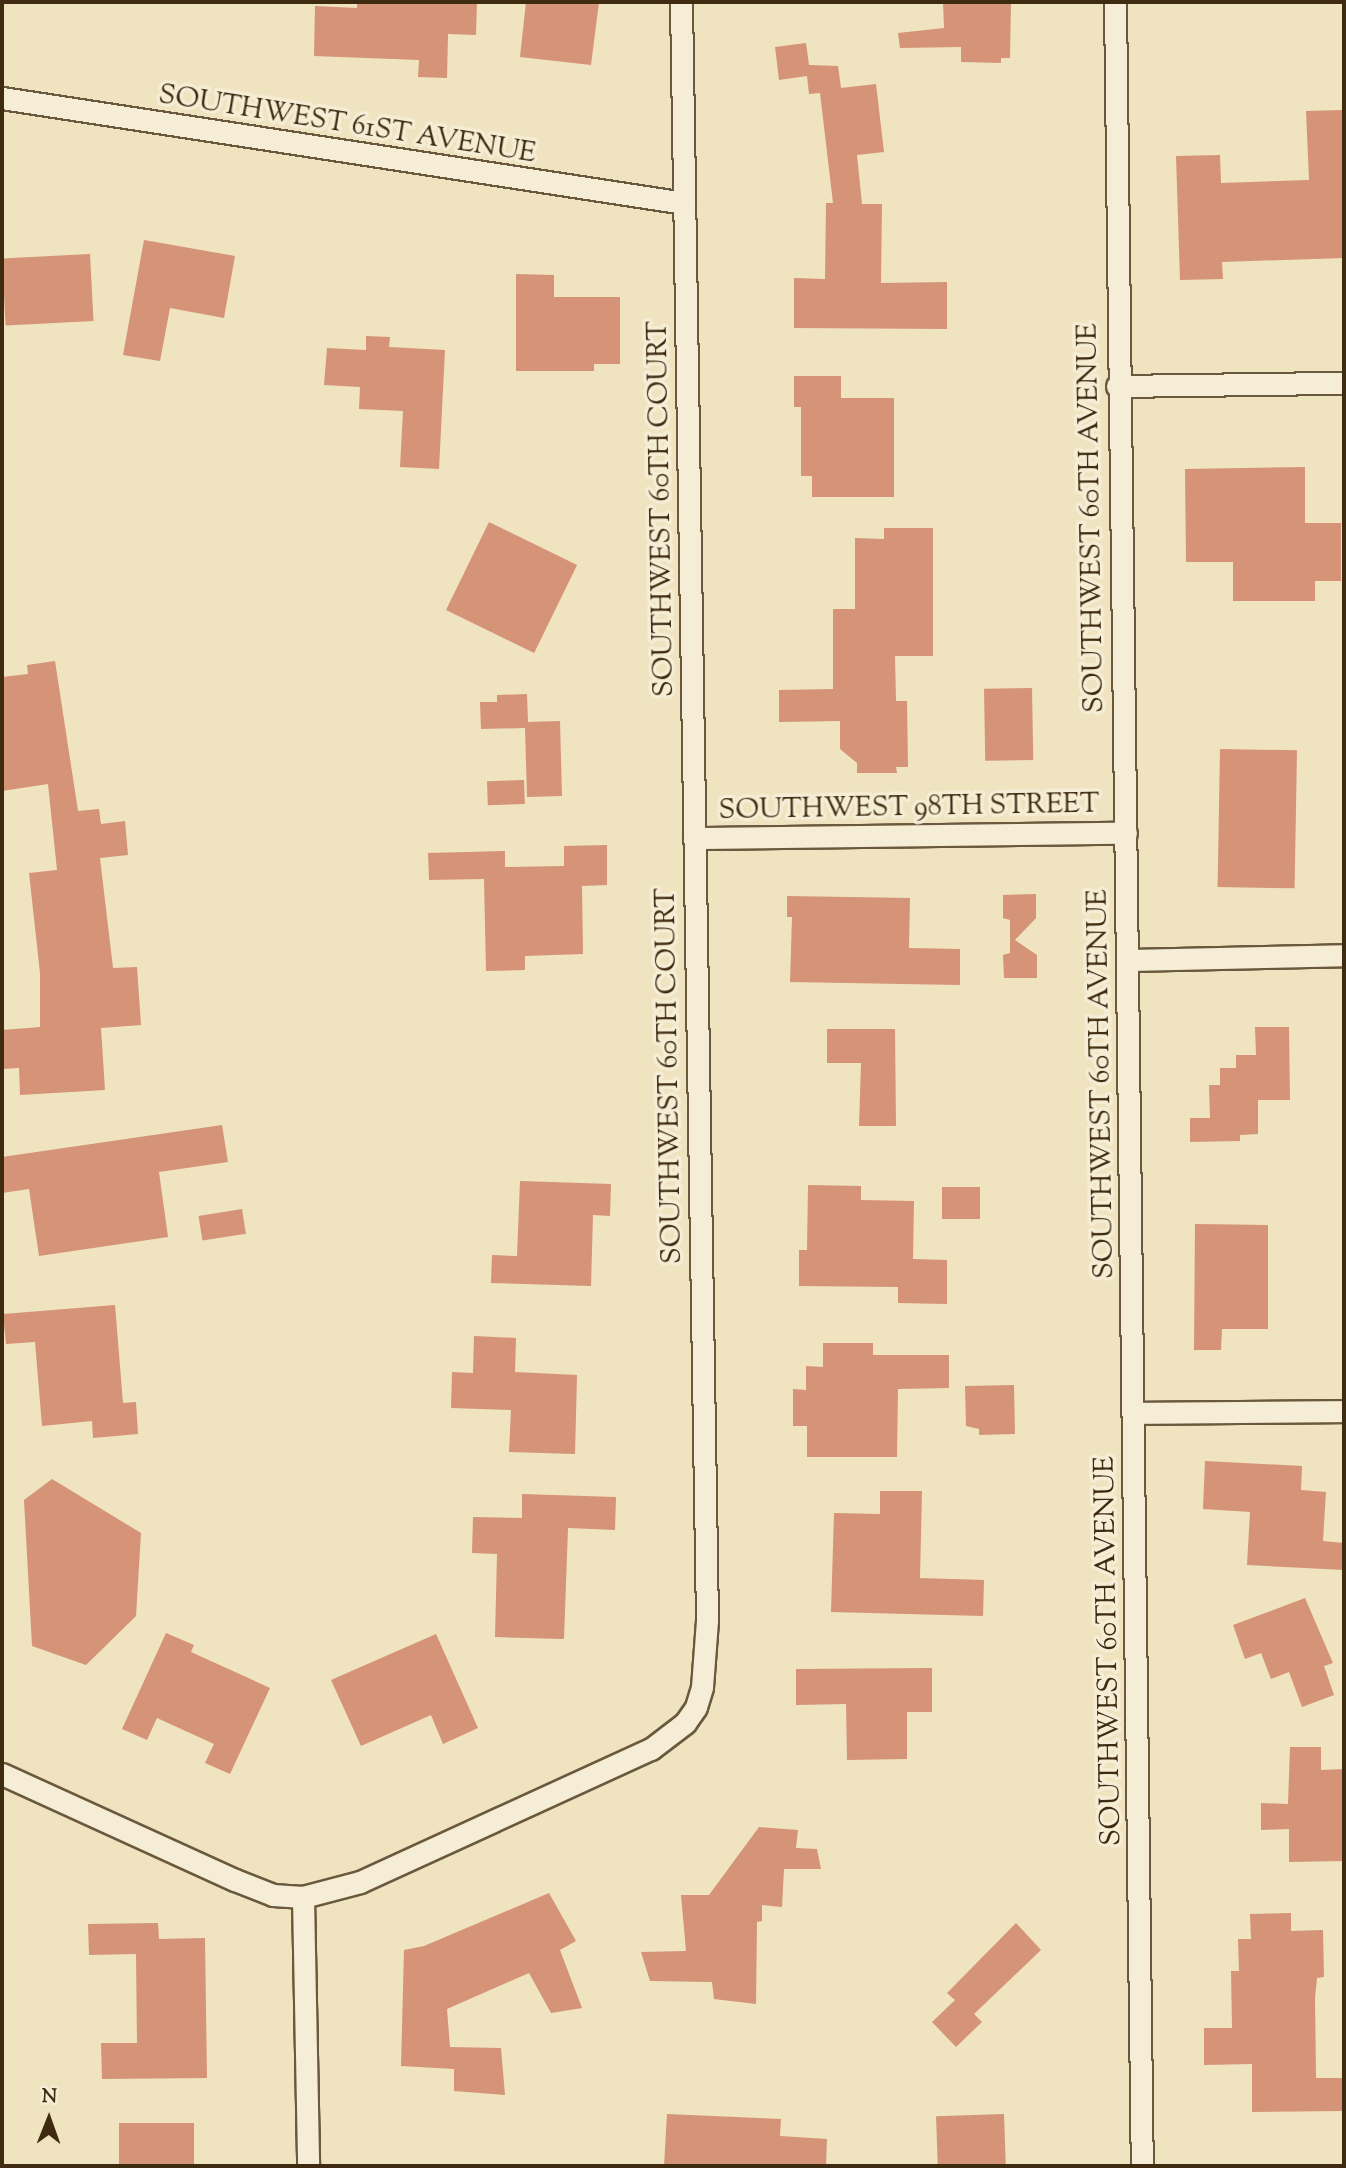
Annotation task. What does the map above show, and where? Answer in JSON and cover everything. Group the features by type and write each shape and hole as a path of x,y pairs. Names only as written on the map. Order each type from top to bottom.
{"street":[{"name":"SOUTHWEST 60TH COURT","path":"303,1897 359,1882 651,1749 685,1723 696,1707 707,1620 681,2"},
{"name":"SOUTHWEST 60TH AVENUE","path":"1115,2 1117,386 1129,960 1142,2166"},
{"name":"SOUTHWEST 61ST AVENUE","path":"2,98 684,204"},
{"path":"1117,386 1344,383"},
{"name":"SOUTHWEST 98TH STREET","path":"694,838 1126,833"},
{"path":"1129,960 1344,956"},
{"path":"1135,1413 1344,1411"},
{"path":"2,1774 247,1886 272,1895 303,1897 308,2166"}],"building":[{"path":"357,2 477,2 476,35 448,34 447,78 418,77 419,60 314,56 315,6 357,8"},
{"path":"526,2 599,2 591,65 520,57"},
{"path":"943,2 1011,2 1010,58 1001,58 1001,63 961,62 961,47 900,48 898,33 944,28"},
{"path":"806,43 809,65 838,66 841,88 876,84 884,152 857,155 862,204 882,204 881,283 947,282 947,329 794,328 794,278 825,279 826,203 833,203 820,93 809,94 807,76 779,80 775,47"},
{"path":"1344,110 1344,258 1222,262 1223,279 1180,280 1176,156 1220,155 1221,183 1309,180 1306,111"},
{"path":"144,240 235,256 224,318 170,308 160,361 123,355"},
{"path":"90,254 94,321 6,326 2,259"},
{"path":"516,274 554,275 554,297 620,297 620,364 594,364 594,371 516,371"},
{"path":"366,336 390,337 389,347 445,350 439,469 400,467 403,411 359,409 360,387 324,385 327,348 366,350"},
{"path":"794,376 841,376 841,398 894,398 894,497 812,497 812,476 801,476 801,407 794,407"},
{"path":"1305,467 1305,523 1341,523 1341,581 1315,581 1315,601 1233,601 1233,562 1186,562 1185,469"},
{"path":"489,522 577,565 534,653 446,610"},
{"path":"884,528 933,528 933,656 895,656 896,701 907,701 908,767 896,767 897,773 857,773 857,763 840,749 840,721 779,722 779,690 833,689 833,609 855,609 855,538 884,539"},
{"path":"55,661 78,811 99,809 101,824 125,821 128,855 100,858 113,968 137,967 141,1025 101,1028 105,1090 20,1095 19,1068 2,1069 2,1030 40,1027 40,973 29,873 57,870 48,784 2,791 2,677 28,674 27,665"},
{"path":"1032,688 1033,760 985,761 984,689"},
{"path":"527,694 528,722 560,721 562,796 527,797 525,728 481,729 480,702 497,702 497,695"},
{"path":"1220,749 1297,750 1295,888 1218,887"},
{"path":"524,780 525,804 488,805 487,781"},
{"path":"607,845 607,885 582,886 583,954 525,956 525,970 486,971 484,879 429,880 428,853 505,851 505,867 564,866 564,846"},
{"path":"1036,894 1036,918 1015,940 1037,955 1037,978 1004,978 1003,955 1010,953 1010,920 1003,918 1003,895"},
{"path":"787,896 910,898 909,948 960,949 960,985 790,982 792,917 787,917"},
{"path":"1255,1027 1289,1027 1290,1100 1258,1100 1258,1134 1240,1135 1240,1141 1190,1142 1190,1118 1210,1118 1209,1085 1220,1085 1220,1068 1236,1068 1236,1055 1256,1055"},
{"path":"827,1029 895,1029 896,1126 859,1126 861,1063 827,1063"},
{"path":"222,1125 228,1162 159,1172 168,1237 39,1256 29,1189 2,1193 2,1157"},
{"path":"520,1181 611,1184 610,1216 593,1215 591,1286 491,1283 492,1255 517,1256"},
{"path":"808,1185 861,1186 861,1200 914,1201 913,1259 947,1260 947,1304 898,1303 898,1287 799,1286 799,1250 807,1250"},
{"path":"942,1187 980,1187 980,1219 942,1219"},
{"path":"242,1209 246,1234 202,1241 199,1216"},
{"path":"1195,1224 1268,1225 1268,1329 1222,1329 1221,1350 1194,1350"},
{"path":"115,1305 123,1403 136,1402 138,1434 93,1438 92,1421 42,1426 35,1342 6,1344 3,1314"},
{"path":"474,1336 516,1338 515,1372 577,1375 575,1454 509,1452 511,1410 451,1408 452,1372 473,1373"},
{"path":"823,1343 873,1343 873,1355 949,1355 949,1388 898,1389 897,1457 807,1457 807,1426 793,1426 793,1389 806,1390 806,1366 823,1367"},
{"path":"1014,1385 1015,1434 979,1435 979,1429 966,1426 965,1386"},
{"path":"1205,1461 1302,1466 1301,1490 1326,1492 1323,1541 1344,1543 1344,1570 1247,1565 1250,1512 1203,1509"},
{"path":"52,1479 141,1533 136,1616 86,1665 32,1646 24,1500"},
{"path":"880,1491 922,1491 920,1578 984,1580 983,1616 831,1612 834,1513 880,1514"},
{"path":"522,1494 616,1497 615,1530 568,1528 564,1639 495,1637 497,1554 472,1553 473,1517 522,1518"},
{"path":"1305,1598 1333,1663 1324,1666 1334,1695 1302,1707 1289,1672 1271,1679 1261,1653 1245,1659 1233,1625"},
{"path":"166,1633 194,1645 191,1652 270,1688 230,1774 205,1763 214,1744 157,1718 147,1740 122,1729"},
{"path":"436,1634 478,1728 443,1744 431,1715 361,1746 331,1680"},
{"path":"932,1668 932,1712 907,1712 907,1759 847,1760 846,1704 796,1705 796,1669"},
{"path":"1290,1747 1321,1747 1321,1770 1344,1769 1344,1861 1289,1862 1289,1829 1261,1830 1261,1803 1288,1804"},
{"path":"759,1827 798,1830 796,1848 817,1849 821,1869 784,1869 782,1907 762,1905 762,1921 757,1922 756,2004 714,1999 712,1982 650,1981 641,1952 686,1951 681,1895 709,1895"},
{"path":"549,1893 576,1941 560,1950 582,2008 551,2013 529,1973 447,2009 450,2047 501,2048 505,2095 454,2091 454,2069 401,2066 404,1950 424,1946"},
{"path":"1291,1913 1291,1931 1323,1930 1324,1977 1317,1978 1315,1998 1316,2078 1344,2078 1344,2111 1252,2112 1252,2064 1204,2065 1204,2028 1232,2028 1231,1971 1239,1971 1238,1939 1251,1939 1250,1914"},
{"path":"158,1923 159,1939 205,1938 207,2078 102,2079 101,2043 137,2043 136,1954 89,1955 88,1924"},
{"path":"1016,1923 1041,1950 974,2014 982,2022 956,2047 932,2022 955,2000 947,1993"},
{"path":"667,2114 781,2119 780,2136 827,2139 826,2166 664,2166"},
{"path":"1004,2114 1006,2166 938,2166 936,2116"},
{"path":"119,2123 194,2123 194,2166 119,2166"}]}
